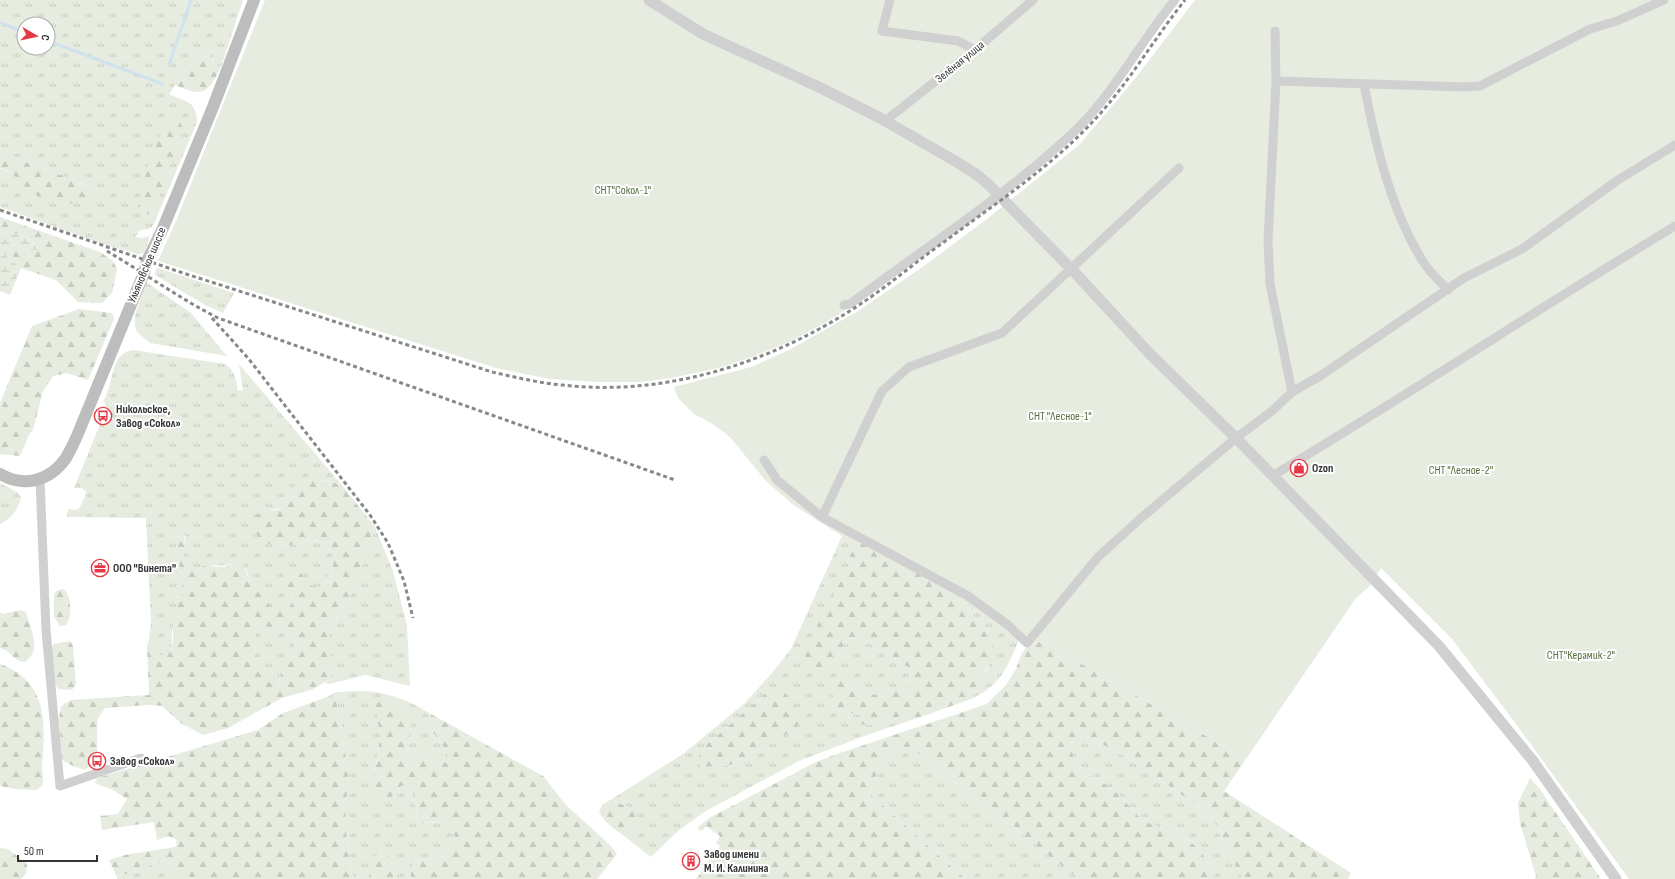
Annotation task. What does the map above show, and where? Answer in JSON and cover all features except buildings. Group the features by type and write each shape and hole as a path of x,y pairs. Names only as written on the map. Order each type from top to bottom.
{"main road":[{"name":"Ульяновское шоссе","path":"0,474 12,480 31,482 40,479 61,464 66,458 77,436 142,279 147,261 163,228 213,107 254,0"}],"street":[{"path":"649,0 703,34 823,89 936,149 976,174 998,194 1072,270 1150,354 1236,438 1439,646 1533,762 1616,879"},
{"path":"890,0 882,31 958,41 975,50"},
{"name":"Зелёная улица","path":"885,121 975,50 1033,0"},
{"path":"844,305 850,304 1032,169 1078,127 1120,78 1175,0"},
{"path":"1276,81 1465,87 1480,86 1537,58 1590,29 1617,21 1664,0"},
{"path":"1275,31 1276,81 1268,241 1270,277 1292,392"},
{"path":"1364,84 1371,121 1384,171 1406,231 1424,264 1448,290"},
{"path":"764,460 777,480 822,517 968,596 1008,625 1027,643 1098,557 1141,518 1236,438 1272,411 1292,392 1320,376 1464,278 1522,249 1618,180 1675,144"},
{"path":"822,517 882,391 910,367 1002,333 1072,270 1179,168"},
{"path":"1272,476 1386,408 1461,361 1505,331 1675,226"},
{"path":"40,479 46,630 60,786 141,758"}],"green space":[{"path":"0,0 243,0 221,67 212,63 213,52 206,46 197,60 187,68 169,94 192,105 195,109 197,122 153,226 149,229 140,230 135,237 142,238 150,236 144,253 138,254 103,244 0,207 0,168 16,175 31,192 97,189 0,152"},
{"name":"СНТ\"Сокол-1\"","path":"265,0 1179,0 1071,140 855,304 825,323 787,343 719,368 671,378 640,382 597,382 550,379 496,368 158,261 176,221"},
{"name":"СНТ \"Лесное-1\"","path":"1195,0 1675,0 1675,879 1629,879 1452,639 1381,568 1370,586 1356,598 1246,759 1042,641 1027,646 963,593 858,538 842,536 792,504 765,480 730,437 713,424 694,414 678,398 674,387 751,367 789,350 858,311 924,266 987,219 1079,145 1134,80"},
{"path":"206,46 213,46 212,63 221,67 212,83 204,91 199,92 175,85 187,68 197,60"},
{"path":"177,119 182,127 154,212 144,215 137,211 147,169 164,124"},
{"path":"0,152 97,189 90,199 84,202 69,203 51,201 43,198 31,192 11,172 0,168"},
{"path":"0,217 100,252 113,261 117,269 112,293 102,303 78,302 56,280 21,268 7,257 12,244 30,251 38,248 26,238 0,229"},
{"path":"0,229 26,238 38,249 30,251 12,244 7,257 21,268 10,295 0,291"},
{"path":"158,268 234,293 223,313 205,305 155,275 156,269"},
{"path":"146,282 191,313 227,356 150,343 137,332 135,327 135,315"},
{"path":"79,309 112,313 114,319 88,380 67,373 53,376 43,391 33,430 29,435 20,456 0,454 0,403 32,326"},
{"path":"133,350 225,364 233,373 238,391 243,390 239,364 341,484 323,480 292,490 284,506 277,509 266,510 269,544 293,545 314,540 325,545 333,554 333,566 323,587 311,587 303,578 291,591 292,603 285,612 278,612 268,607 253,585 246,569 231,564 210,566 198,573 191,572 187,569 184,558 186,536 179,532 177,551 184,593 179,604 172,632 171,651 166,655 160,655 149,640 151,623 146,518 67,517 68,509 77,510 87,492 82,488 74,488 101,422 105,422 110,412 104,409 106,404 103,402 110,384 114,367 122,354"},
{"path":"311,478 341,484 375,527 352,591 330,632 329,645 333,667 330,679 313,689 282,698 228,728 203,735 182,724 162,706 150,705 105,708 98,718 97,755 95,761 85,770 62,760 59,718 61,706 71,700 149,695 147,645 149,640 160,655 166,655 171,651 173,638 173,614 184,593 177,551 179,532 184,530 184,558 188,569 193,572 201,572 203,566 225,567 237,562 243,564 247,575 258,592 273,610 285,612 292,603 291,591 283,583 284,569 296,568 311,586 323,587 333,566 333,554 325,545 315,540 293,545 269,544 259,537 252,527 255,516 266,510 278,510 284,506 288,501 293,488 302,480","holes":["262,625 290,635 295,646 293,655 281,675 279,684 275,688 264,676 257,661 255,645 257,628"]},
{"path":"0,483 17,492 21,497 19,505 14,513 0,524"},
{"path":"375,527 393,571 407,626 410,686 365,675 330,684 325,683 330,678 333,667 328,638 352,591"},
{"path":"842,536 858,538 849,558 834,664 845,643 858,636 911,669 909,689 871,695 862,692 855,680 832,709 861,715 868,725 903,718 918,718 864,736 799,761 706,811 679,830 651,857 620,833 632,829 631,809 612,799 683,754 745,703 791,649","holes":["776,688 795,730 730,765 701,767 706,745 767,693"]},
{"path":"858,538 963,593 971,614 989,633 993,647 992,661 980,677 978,687 971,699 918,718 903,718 868,725 859,724 861,715 832,709 832,689 837,681 855,680 862,692 871,695 909,689 911,669 858,636 845,643 834,664 826,672 807,662 804,651 848,567 849,558"},
{"path":"64,589 70,602 70,617 66,625 60,626 54,617 54,594 58,590"},
{"path":"963,593 1020,638 1007,667 1002,674 990,688 971,699 978,687 980,677 989,666 989,633 971,614"},
{"path":"20,610 26,612 34,638 33,651 25,662 17,660 7,651 0,648 0,612 3,614"},
{"path":"262,625 290,635 293,640 293,654 289,663 281,674 275,689 263,676 256,658 255,646 257,628"},
{"path":"70,641 73,646 76,684 72,690 59,689 55,685 51,649 54,644"},
{"path":"1042,641 1246,759 1224,791 1351,873 1348,879 1251,879 1242,877 1224,846 1219,829 1210,814 1125,756 1078,732 1070,746 1075,762 1087,774 1102,782 1118,794 1142,820 1190,841 1202,853 1211,868 1215,879 1073,879 1074,875 910,747 894,749 882,761 869,793 965,879 696,879 720,846 716,843 720,836 706,826 702,831 697,828 711,817 814,763 987,704 1006,685 1016,669 1021,655 1027,646"},
{"path":"0,664 15,671 27,681 35,692 40,705 44,733 42,764 43,780 42,786 37,790 15,789 0,786"},
{"path":"776,688 792,701 800,713 801,718 795,730 730,765 701,767 697,760 706,745 767,693"},
{"path":"359,691 386,694 404,700 429,713 426,722 447,752 447,761 439,765 432,760 429,751 412,763 405,758 412,729 376,702 380,736 373,789 390,799 401,786 411,786 416,807 417,823 447,822 459,842 446,855 413,864 410,879 394,879 391,862 371,861 369,879 353,879 345,825 348,772 341,723 335,697 327,697 336,692"},
{"path":"327,697 335,697 341,723 348,772 345,825 353,879 180,879 166,860 117,877 109,860 125,855 175,847 177,845 176,839 168,836 157,840 154,822 102,830 100,816 118,814 127,799 113,790 95,783 97,778 258,730 283,713"},
{"path":"375,702 393,703 407,713 412,729 405,758 412,763 422,747 429,751 432,760 439,765 447,761 447,752 426,722 429,713 543,776 566,805 610,845 617,854 597,879 410,879 413,864 446,855 458,842 447,822 417,823 416,807 411,786 401,786 390,799 375,800 373,789 380,736"},
{"path":"1078,732 1125,756 1210,814 1219,829 1224,846 1242,876 1251,879 1215,879 1211,868 1202,853 1190,841 1142,820 1118,794 1102,782 1087,774 1075,762 1070,746"},
{"path":"910,747 1074,875 1073,879 965,879 869,793 882,761 894,749"},
{"path":"1530,778 1539,788 1601,879 1535,879 1536,876 1520,823 1518,803"},
{"path":"612,799 631,809 638,815 639,823 632,829 620,833 608,824 599,811 603,804"},
{"path":"0,848 8,849 27,864 26,874 21,879 0,879"},
{"path":"383,848 391,862 394,879 369,879 370,861"},
{"path":"166,860 180,879 117,879 117,877"}],"waterway":[{"path":"169,65 191,0"},
{"path":"0,23 16,29"},
{"path":"56,44 163,84"}],"railway":[{"path":"0,210 183,273 492,372 544,383 601,387 639,386 678,380 715,372 752,359 823,327 856,307 890,283 1028,180 1068,146 1105,108 1126,82 1185,0"},
{"path":"107,251 175,294 218,318 675,480"},
{"path":"212,318 248,358 370,515 388,543 404,581 413,618"}],"place":[{"name":"Никольское, Завод «Сокол»","path":"103,416"},
{"name":"Ozon","path":"1299,468"},
{"name":"ООО \"Винета\"","path":"100,568"},
{"name":"Завод «Сокол»","path":"97,761"},
{"name":"Завод имени М. И. Калинина","path":"691,861"}],"park label":[{"name":"СНТ \"Лесное-2\"","path":"1461,470"},
{"name":"СНТ\"Керамик-2\"","path":"1581,655"}]}
